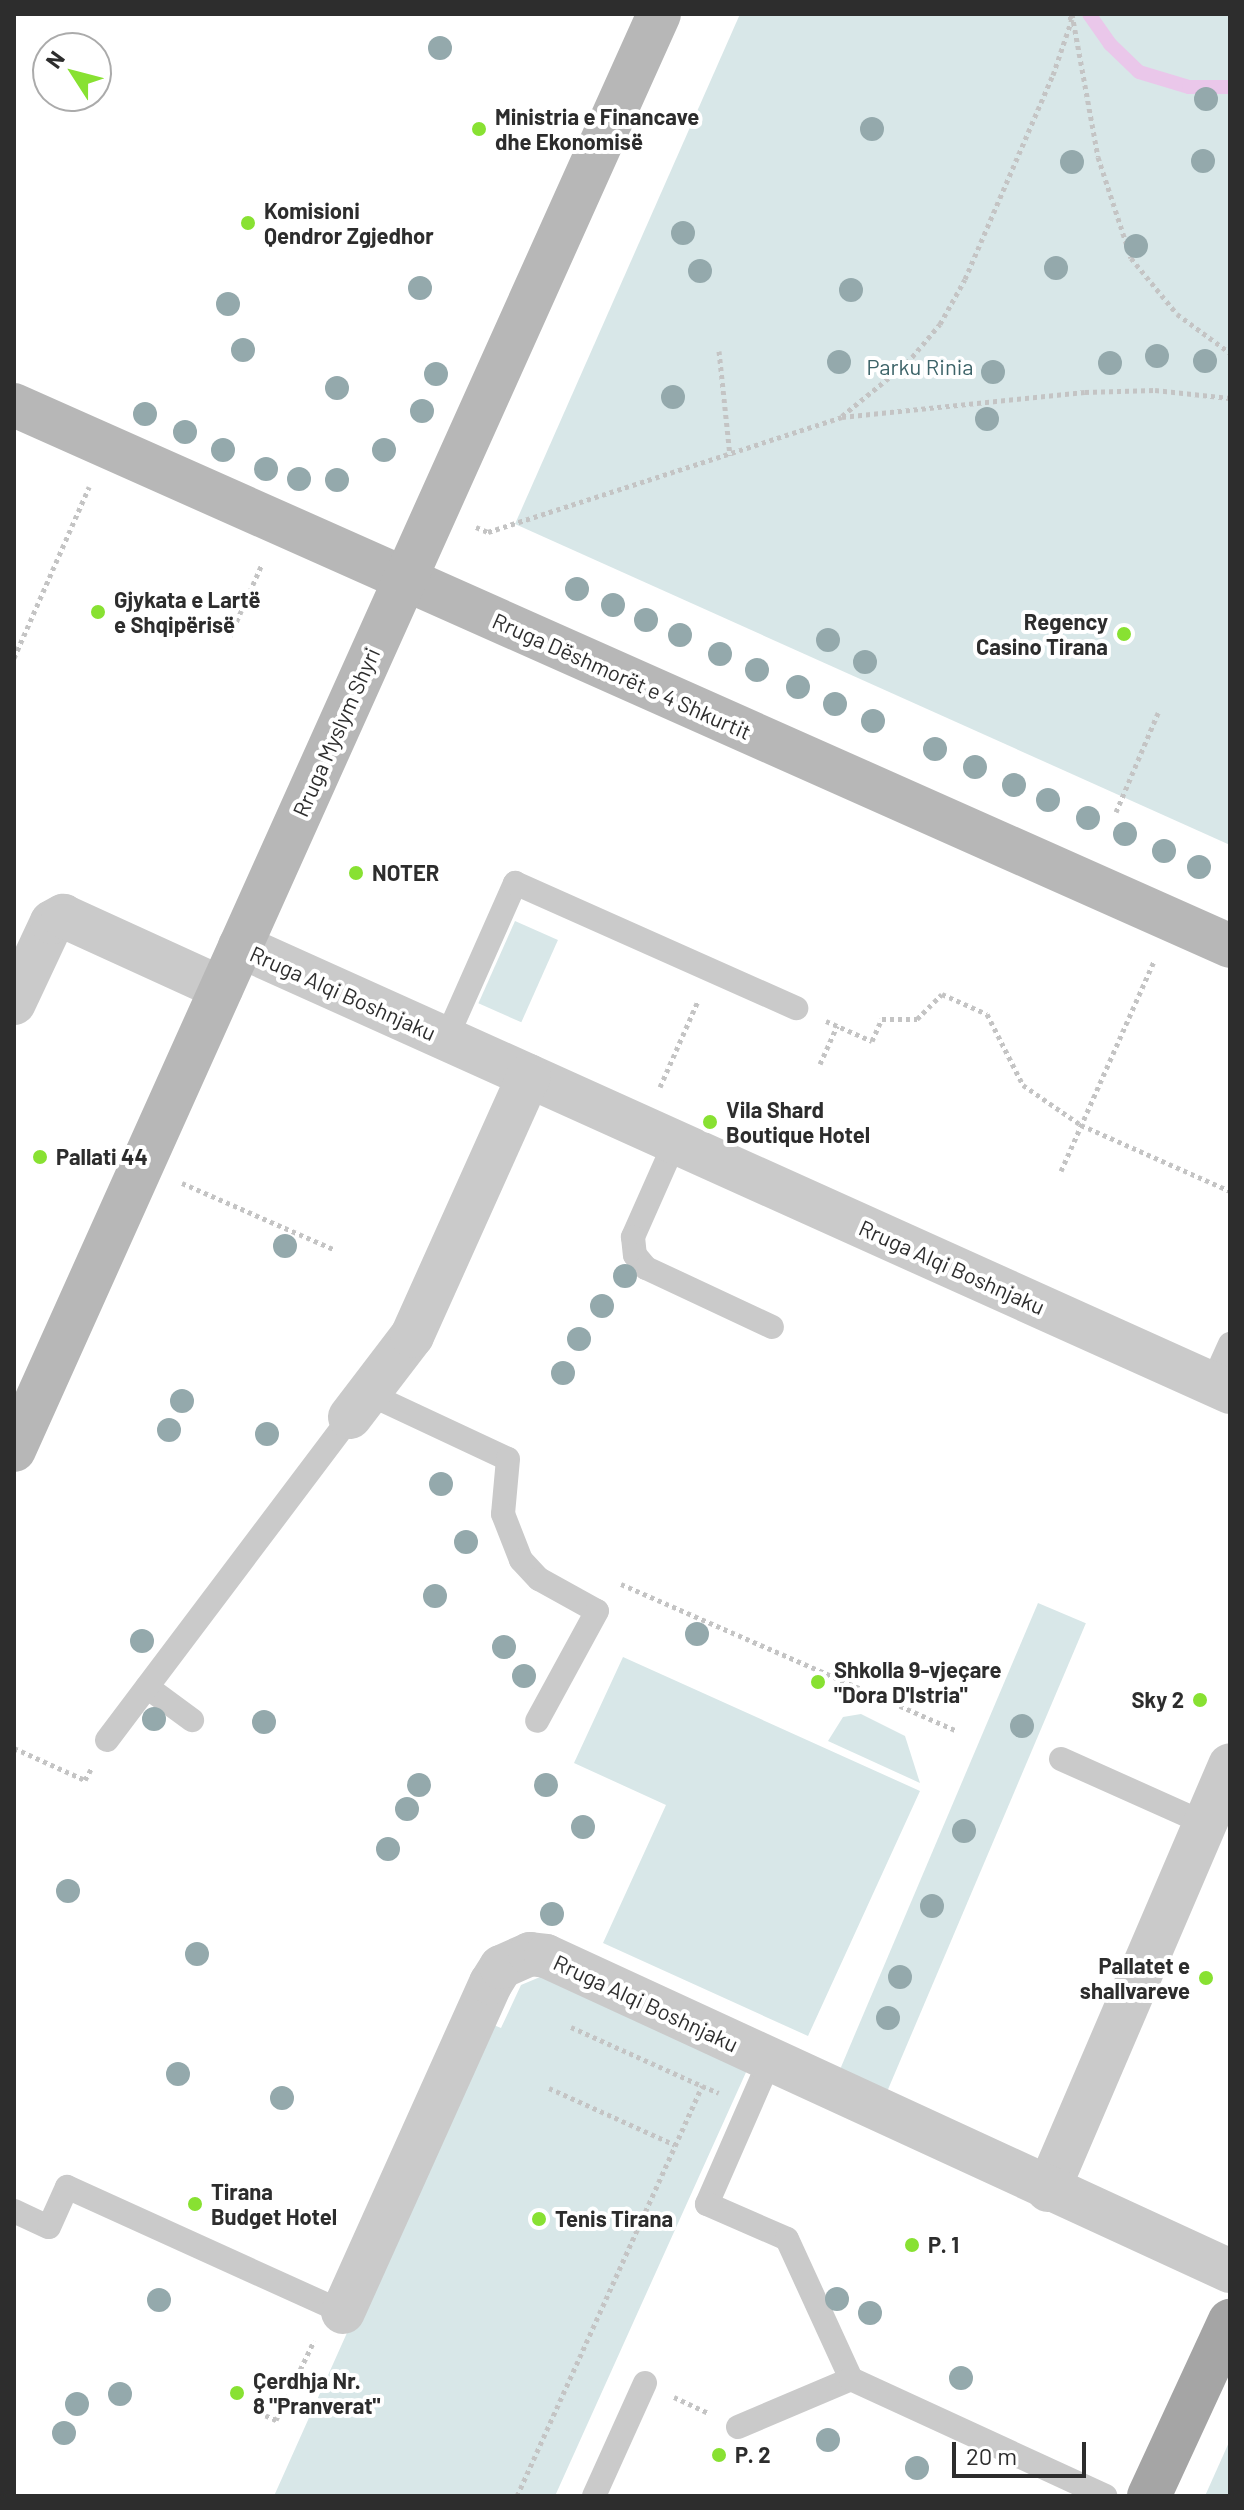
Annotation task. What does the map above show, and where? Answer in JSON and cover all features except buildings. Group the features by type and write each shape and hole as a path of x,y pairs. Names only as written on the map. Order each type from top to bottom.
{"main road":[{"name":"Rruga Myslym Shyri","path":"14,1450 659,14"},
{"name":"Rruga Dëshmorët e 4 Shkurtit","path":"14,405 1230,946"},
{"path":"1149,2496 1230,2321"}],"street":[{"path":"14,1003 24,956 52,922 63,916 221,988"},
{"name":"Rruga Alqi Boshnjaku","path":"240,946 1221,1388"},
{"path":"360,1406 412,1336 529,1076"},
{"path":"1048,2190 1230,1765"},
{"name":"Rruga Alqi Boshnjaku","path":"332,2319 491,1983 516,1957 546,1956 793,2067 1048,2190 1230,2271"}],"lane":[{"name":"Rruga Alqi Boshnjaku","path":"446,1039 515,883 796,1008"},
{"path":"658,1135 633,1237 635,1255 646,1268 772,1327"},
{"path":"1221,1388 1230,1344"},
{"path":"107,1740 360,1406 508,1459 503,1514 521,1560 539,1579 597,1611 537,1721"},
{"path":"147,1687 192,1720"},
{"path":"1061,1759 1204,1823"},
{"path":"793,2067 707,2204 787,2239 851,2379 1105,2496"},
{"path":"14,2211 49,2227 67,2187 332,2319"},
{"path":"738,2427 851,2379"},
{"path":"594,2496 645,2383"}],"path":[{"path":"1070,16 1098,157 1131,258 1177,314 1230,353"},
{"path":"842,417 907,363 940,324 1017,168 1070,16"},
{"path":"719,351 730,455"},
{"path":"488,532 842,417 1085,392 1155,390 1230,398"},
{"path":"14,658 89,486"},
{"path":"230,636 264,559"},
{"path":"1116,812 1158,713"},
{"path":"1061,1171 1172,920"},
{"path":"658,1135 712,970"},
{"path":"820,1064 837,1026 872,1041 882,1019 917,1019 942,994 987,1014 1023,1085 1081,1125 1230,1191"},
{"path":"181,1183 333,1249"},
{"path":"613,1581 957,1731"},
{"path":"14,1748 85,1780 107,1740"},
{"path":"571,2027 733,2099"},
{"path":"517,2496 702,2086"},
{"path":"549,2088 675,2145"},
{"path":"258,2412 276,2420 332,2319"},
{"path":"645,2383 738,2427"}],"green space":[{"name":"Parku Rinia","path":"740,14 1230,14 1230,845 515,524"},
{"path":"515,921 558,940 521,1022 478,1003"},
{"path":"1038,1603 1086,1623 885,2096 838,2075"},
{"path":"623,1657 920,1791 808,2036 603,1943 666,1805 574,1763"},
{"path":"861,1714 905,1736 920,1783 828,1741 843,1717"},
{"name":"Tenis Tirana","path":"559,1969 752,2059 555,2496 274,2496 486,2022 501,2028 521,1985"},
{"path":"1230,2440 1230,2496 1205,2496"}],"waterway":[{"path":"1089,14 1110,44 1139,72 1189,87 1230,87"}],"place":[{"name":"Ministria e Financave dhe Ekonomisë","path":"479,129"},
{"name":"Komisioni Qendror Zgjedhor","path":"248,223"},
{"name":"Gjykata e Lartë e Shqipërisë","path":"98,612"},
{"name":"Regency Casino Tirana","path":"1124,634"},
{"name":"NOTER","path":"356,873"},
{"name":"Vila Shard Boutique Hotel","path":"710,1122"},
{"name":"Pallati 44","path":"40,1157"},
{"name":"Shkolla 9-vjeçare \"Dora D'Istria\"","path":"818,1682"},
{"name":"Sky 2","path":"1200,1700"},
{"name":"Pallatet e shallvareve","path":"1206,1978"},
{"name":"Tirana Budget Hotel","path":"195,2204"},
{"name":"Tenis Tirana","path":"539,2219"},
{"name":"P. 1","path":"912,2245"},
{"name":"Çerdhja Nr. 8 \"Pranverat\"","path":"237,2393"},
{"name":"P. 2","path":"719,2455"}]}
